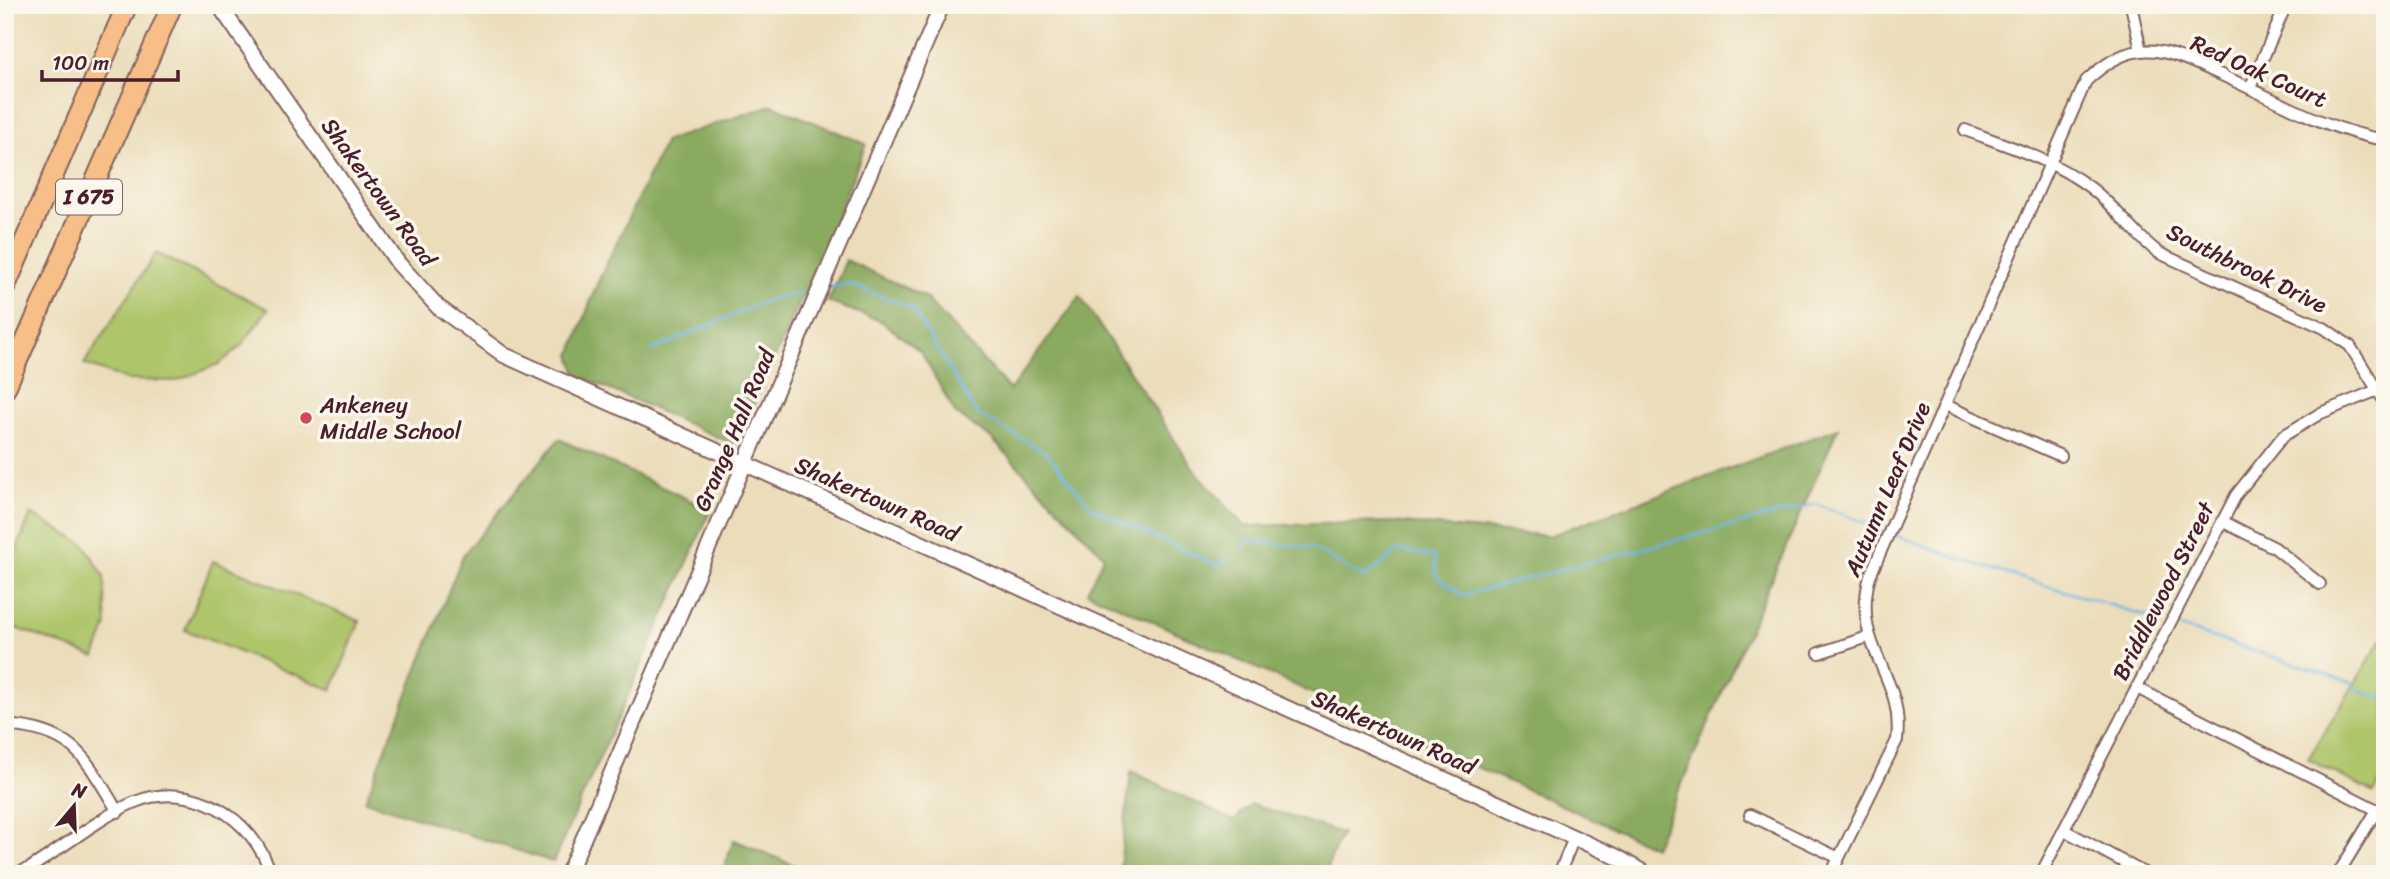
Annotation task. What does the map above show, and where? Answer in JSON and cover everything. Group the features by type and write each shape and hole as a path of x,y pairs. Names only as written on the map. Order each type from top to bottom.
{"highway":[{"name":"I 675","path":"5,287 127,5"},
{"name":"I 675","path":"5,389 172,5"}],"street":[{"name":"Shakertown Road","path":"219,5 398,263 438,307 504,355 1574,838 1646,874"},
{"name":"Grange Hall Road","path":"568,874 943,5"},
{"path":"2053,163 2075,100 2086,81 2103,66 2122,56 2141,51 2131,5"},
{"path":"2250,88 2286,5"},
{"name":"Red Oak Court","path":"2141,51 2191,62 2334,127 2385,140"},
{"name":"Southbrook Drive","path":"1965,130 2053,163 2090,187 2142,240 2159,253 2324,328 2350,346 2381,388 2385,402"},
{"name":"Autumn Leaf Drive","path":"1831,874 1891,758 1898,733 1895,698 1868,637 1865,596 1870,576 2053,163"},
{"name":"Briddlewood Street","path":"2041,874 2222,521 2244,484 2283,436 2321,413 2381,388"},
{"path":"1945,405 2061,456"},
{"path":"2222,521 2275,548 2320,584"},
{"path":"1819,653 1868,637"},
{"path":"2137,688 2381,812 2338,874"},
{"path":"5,725 33,727 75,746 118,812"},
{"path":"15,874 30,868 134,802 165,796 191,798 228,813 251,835 271,874"},
{"path":"1749,815 1839,858"},
{"path":"2064,830 2144,873"},
{"path":"1559,874 1574,838"}],"green space":[{"path":"772,105 866,144 819,261 735,445 577,375 571,355 597,284 665,141"},
{"path":"156,253 268,309 241,346 219,364 176,381 128,380 84,364"},
{"path":"846,260 925,297 1010,390 1080,296 1193,468 1244,526 1392,522 1549,536 1838,428 1654,847 1087,592 1104,556 991,438 955,413 921,352 881,321 828,302"},
{"path":"559,439 711,510 553,862 365,801 463,555"},
{"path":"31,514 84,544 104,576 107,625 95,657 5,624 5,578"},
{"path":"213,561 360,621 332,690 185,630"},
{"path":"2385,634 2385,774 2374,793 2308,759"},
{"path":"1131,771 1234,821 1251,804 1342,833 1324,874 1119,874"},
{"path":"734,840 815,874 721,874"}],"waterway":[{"path":"825,288 849,284 912,308 977,414 1047,453 1092,508 1218,566 1229,558"},
{"path":"652,350 773,298 812,291"},
{"path":"1241,548 1251,541 1312,548 1364,578 1399,550 1435,557 1436,576 1463,595 1816,504 1882,529"},
{"path":"1896,535 1965,561 2163,621"},
{"path":"2177,626 2351,682 2356,688 2385,700"}],"place":[{"name":"Ankeney Middle School","path":"306,418"}]}
